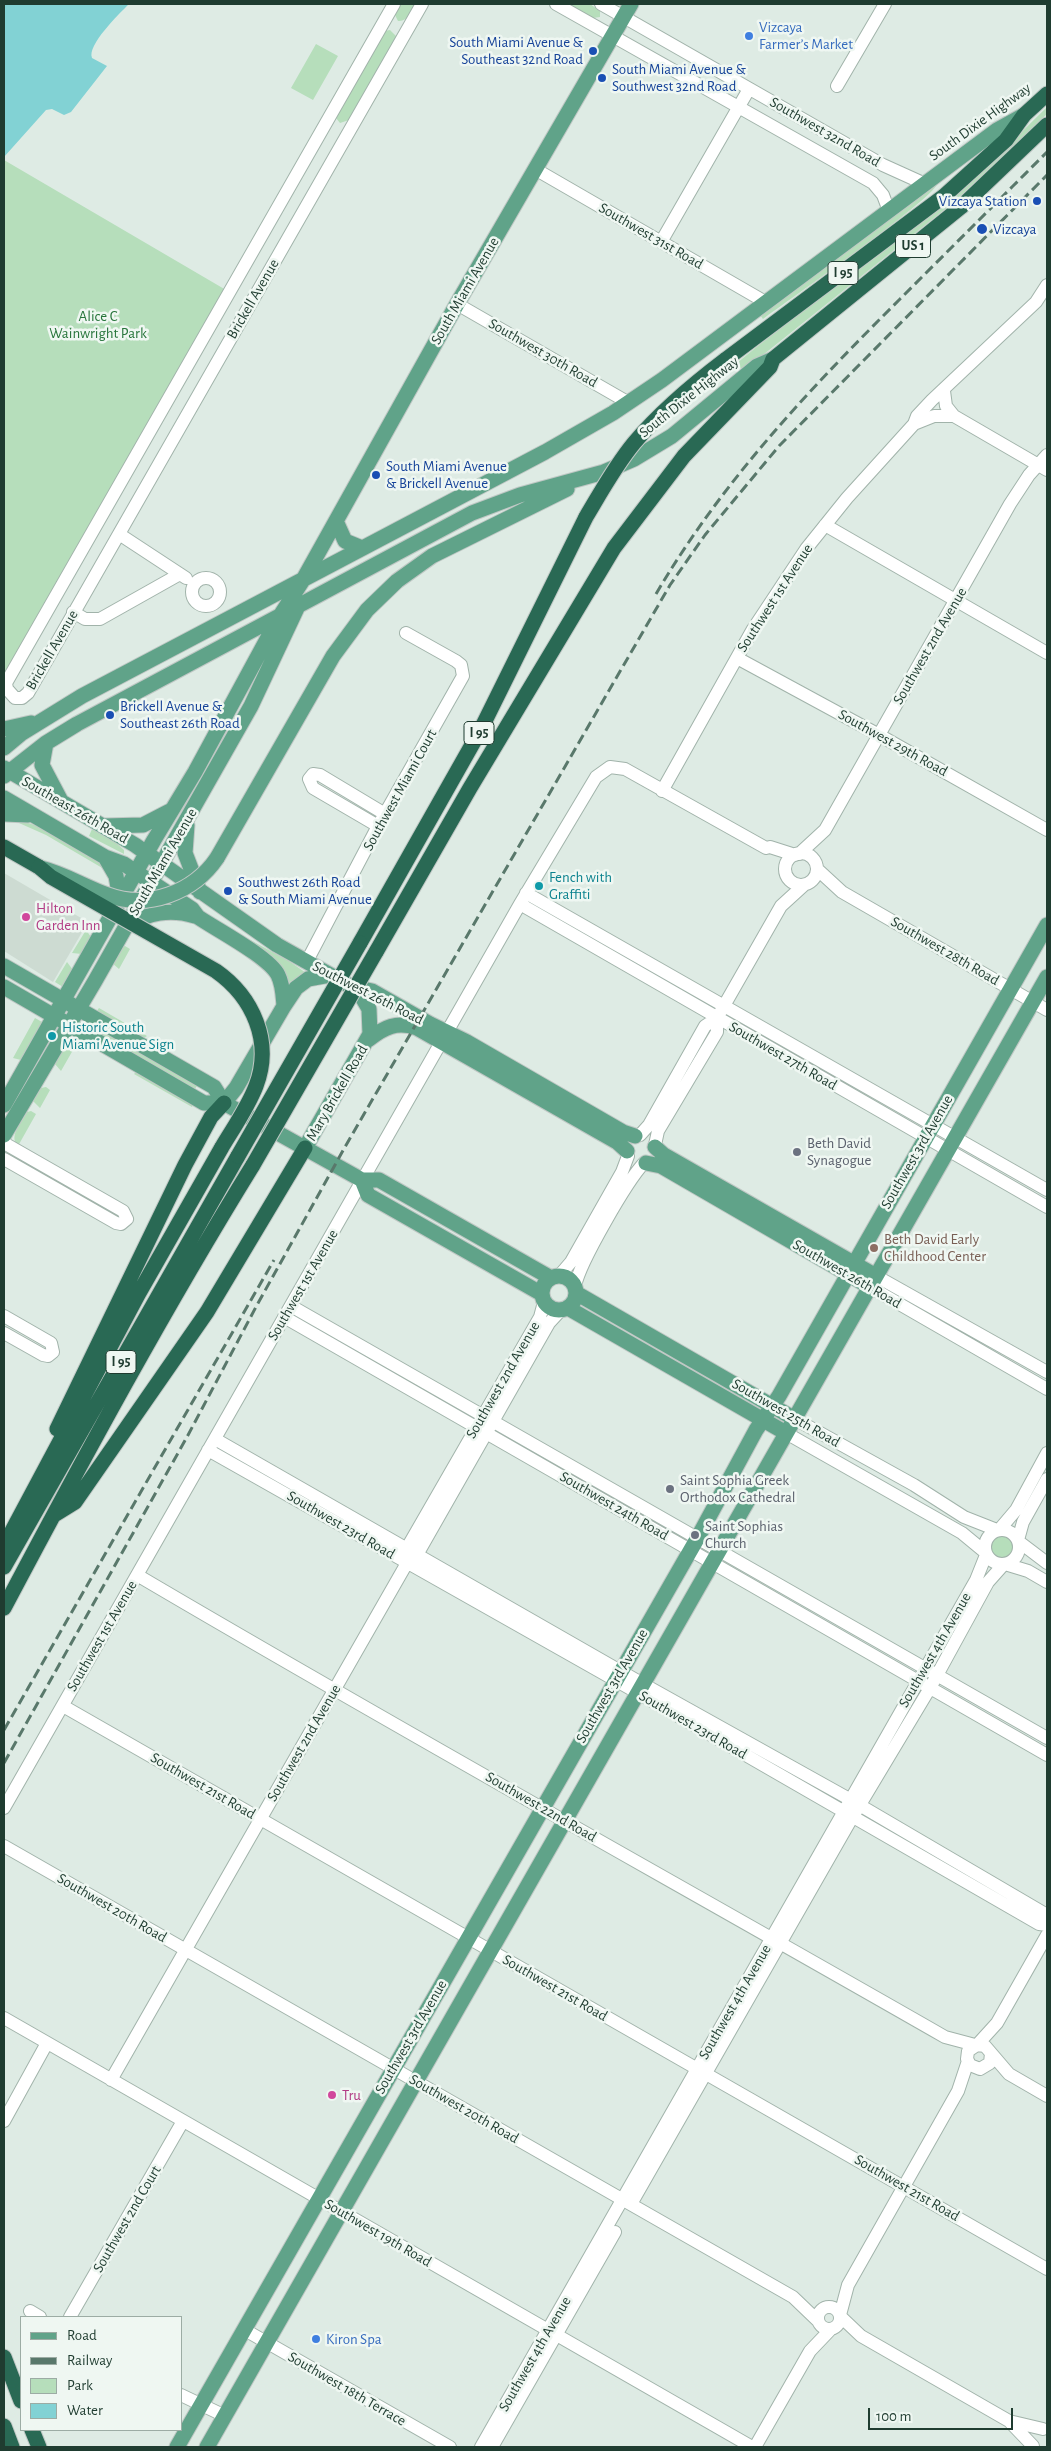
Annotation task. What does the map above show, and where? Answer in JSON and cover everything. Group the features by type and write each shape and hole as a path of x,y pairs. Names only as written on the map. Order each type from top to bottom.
{"highway":[{"name":"South Dixie Highway","path":"1024,115 1047,94"},
{"name":"I 95","path":"4,1566 481,729 586,518 612,473 646,430 676,399 725,360 944,196 1006,140 1024,115"},
{"name":"South Dixie Highway","path":"773,359 961,207 1047,125"},
{"name":"I 95","path":"4,1608 53,1516 221,1218 470,788 619,540 684,456 770,367 773,359"},
{"path":"4,847 39,867 58,881 216,971 235,986 245,998 256,1018 262,1048 260,1073 250,1100 222,1147 29,1497 4,1546"},
{"path":"29,1497 31,1481 185,1165 211,1117 224,1104"},
{"path":"53,1516 75,1502 112,1446 176,1357 249,1245 305,1148"},
{"path":"4,2356 20,2398"},
{"path":"4,2426 12,2447"},
{"path":"32,2431 39,2447"}],"main road":[{"name":"South Miami Avenue","path":"4,1106 63,999 220,726 254,661 303,580 458,304 627,10"},
{"name":"South Dixie Highway","path":"303,580 545,452 629,403 767,303 997,130 1024,115"},
{"name":"South Dixie Highway","path":"297,608 480,509 520,495 597,475 623,465 662,444 756,366 773,359"},
{"path":"39,867 55,871 109,896 138,900 158,898 183,889 203,874 217,858 333,656 350,630 381,596 432,556 597,475"},
{"path":"336,521 345,541 362,548"},
{"name":"South Miami Avenue","path":"4,1136 126,927 251,706 297,608 303,580"},
{"path":"4,748 40,721 75,700 303,580"},
{"path":"5,772 77,724 297,608"},
{"path":"241,638 249,641 253,646 254,661"},
{"path":"4,729 40,721"},
{"path":"46,743 42,765 62,802"},
{"name":"Southeast 26th Road","path":"5,772 62,802 162,864"},
{"name":"Southeast 26th Road","path":"4,798 105,857 118,860 152,881"},
{"path":"102,826 143,824 172,810"},
{"path":"4,814 34,816"},
{"path":"187,819 185,853 200,893"},
{"path":"105,857 116,876 120,899"},
{"name":"Southwest 26th Road","path":"162,864 200,893 271,941 350,986 372,991 617,1142 628,1153"},
{"path":"152,881 192,909 198,917 274,969 282,986 284,1006"},
{"path":"126,927 142,917 170,910 198,917"},
{"name":"Southwest 3rd Avenue","path":"177,2447 1047,925"},
{"path":"4,966 214,1087 224,1104"},
{"path":"224,1104 236,1088 284,1006 304,982 330,975"},
{"name":"Southwest 3rd Avenue","path":"206,2447 1047,977"},
{"name":"Mary Brickell Road","path":"305,1148 368,1040 371,1026 369,1009 362,997 350,986"},
{"path":"4,987 204,1102 224,1104 362,1180 379,1180 555,1277 568,1278 575,1289 574,1302 564,1309 549,1308 543,1298 368,1195 362,1180"},
{"name":"Southwest 26th Road","path":"368,1040 385,1028 406,1025 444,1037 623,1132 638,1136"},
{"path":"638,1136 650,1138 655,1146 652,1158 645,1163 635,1162 628,1153 628,1144 638,1136"},
{"name":"Southwest 26th Road","path":"655,1146 664,1155 873,1282"},
{"name":"Southwest 26th Road","path":"645,1163 661,1166 851,1268"},
{"path":"543,1298 545,1283 555,1277"},
{"name":"Southwest 25th Road","path":"575,1289 795,1419"},
{"name":"Southwest 25th Road","path":"564,1309 786,1433"}],"street":[{"name":"Brickell Avenue","path":"394,4 6,683 7,689 13,697 22,698 28,693 422,4"},
{"name":"Southwest 32nd Road","path":"556,4 873,183 883,195 889,211"},
{"name":"Southwest 32nd Road","path":"601,4 627,10 749,89 883,166 925,184"},
{"path":"838,86 885,4"},
{"path":"385,20 405,32"},
{"path":"660,242 749,89"},
{"path":"328,120 348,132"},
{"name":"Southwest 31st Road","path":"535,169 767,303"},
{"name":"Southwest 1st Avenue","path":"4,1808 526,893 596,777 610,767 625,769 662,791 772,598 825,525 914,424 917,416 1042,300 1047,285"},
{"name":"Southwest 30th Road","path":"458,304 629,403"},
{"path":"210,325 231,337"},
{"path":"944,391 946,406 954,416 1044,463"},
{"path":"159,416 179,427"},
{"name":"Southwest 1st Avenue","path":"914,424 934,416 954,416"},
{"name":"Southwest 2nd Avenue","path":"817,867 825,830 1010,504 1044,463"},
{"path":"825,525 1047,653"},
{"path":"119,534 194,584"},
{"path":"73,612 85,619 100,619 180,574"},
{"name":"Southwest Miami Court","path":"307,961 378,826 461,682 463,671 456,661 406,633"},
{"name":"Southwest 29th Road","path":"737,658 879,734 1047,830"},
{"path":"378,826 313,788 310,785 309,779 313,774 320,775 385,814"},
{"path":"638,1136 649,1125 705,1026 720,1012 781,906 807,883 817,867 808,855 770,847 766,848 662,791"},
{"name":"Southwest 2nd Avenue","path":"797,854 825,830"},
{"path":"766,848 767,852 796,884 807,883"},
{"path":"781,906 780,901 788,862 797,854"},
{"name":"Southwest 28th Road","path":"817,867 842,892 1047,1010"},
{"name":"Southwest 28th Road","path":"807,883 837,893 842,892"},
{"name":"Southwest 27th Road","path":"526,893 720,1012"},
{"name":"Southwest 27th Road","path":"520,904 720,1012 929,1131 956,1138 1047,1190"},
{"path":"655,1146 658,1131 716,1032 720,1012"},
{"name":"Southwest 27th Road","path":"929,1131 948,1151 1047,1207"},
{"path":"4,1143 124,1211 127,1219 121,1224 116,1223 4,1159"},
{"path":"555,1277 571,1262 625,1166 628,1153"},
{"path":"575,1289 582,1266 633,1177 645,1163"},
{"name":"Southwest 26th Road","path":"873,1282 1047,1372"},
{"name":"Southwest 26th Road","path":"873,1282 1047,1389"},
{"name":"Southwest 2nd Avenue","path":"111,2080 484,1425 540,1317 543,1298"},
{"name":"Southwest 2nd Avenue","path":"484,1425 549,1324 564,1309"},
{"name":"Southwest 24th Road","path":"288,1312 694,1545 930,1688 1047,1755"},
{"path":"4,1316 51,1343 53,1352 48,1356 43,1355 4,1333"},
{"name":"Southwest 25th Road","path":"795,1419 914,1485 973,1521 998,1530"},
{"name":"Southwest 25th Road","path":"786,1433 962,1534 985,1553"},
{"name":"Southwest 23rd Road","path":"212,1444 412,1550 848,1814 1039,1924 1047,1925"},
{"name":"Southwest 23rd Road","path":"212,1444 407,1563 618,1676"},
{"path":"1047,1453 1016,1510 998,1530 986,1538 985,1553 993,1562 1028,1571 1047,1582"},
{"path":"1004,1564 1016,1557 1023,1522 1047,1480"},
{"path":"998,1530 1010,1532 1018,1541 1047,1563"},
{"name":"Southwest 4th Avenue","path":"855,1802 917,1680 976,1580 985,1553"},
{"name":"Southwest 24th Road","path":"716,1558 937,1675 1047,1738"},
{"name":"Southwest 4th Avenue","path":"492,2447 553,2333 848,1814 930,1688 988,1582 1004,1564"},
{"name":"Southwest 22nd Road","path":"137,1575 542,1809 776,1940 945,2038 967,2060"},
{"name":"Southwest 23rd Road","path":"640,1689 855,1802 1047,1914"},
{"name":"Southwest 21st Road","path":"62,1706 1047,2269"},
{"name":"Southwest 20th Road","path":"4,1846 793,2297 818,2322"},
{"path":"754,2447 810,2351 839,2324 848,2285 958,2091 968,2051 997,2023 1047,1935"},
{"name":"Southwest 19th Road","path":"4,2018 319,2200 754,2447"},
{"path":"958,2091 990,2062 997,2023"},
{"name":"Southwest 22nd Road","path":"945,2038 976,2045"},
{"path":"4,2121 47,2043"},
{"path":"976,2045 985,2046 1009,2074"},
{"path":"967,2060 973,2067 1009,2074 1047,2096"},
{"name":"Southwest 2nd Court","path":"71,2316 183,2121"},
{"path":"810,2351 820,2311 848,2285"},
{"name":"Southwest 20th Road","path":"793,2297 798,2296 826,2307"},
{"path":"826,2307 834,2308 861,2336 1009,2421 1033,2446"},
{"path":"818,2322 822,2327 861,2336"},
{"name":"Southwest 18th Terrace","path":"244,2330 450,2447"},
{"name":"Southwest 4th Avenue","path":"481,2447 553,2333"},
{"path":"182,2395 225,2416"},
{"path":"1009,2421 1046,2429"},
{"path":"1033,2446 1035,2436 1046,2429"}],"shaded area":[{"path":"4,873 88,922 53,982 4,951"}],"green space":[{"path":"399,4 416,4 407,18 401,21 398,21 395,15"},
{"path":"568,4 590,4 600,11 600,17 593,18"},
{"path":"390,30 397,37 349,120 340,123 336,118 384,31"},
{"path":"316,44 338,56 313,100 291,88"},
{"path":"1047,107 1047,114 954,202 743,371 737,363 940,207"},
{"name":"Alice C Wainwright Park","path":"4,160 226,290 4,675"},
{"path":"937,184 929,194 886,229 763,319 760,315"},
{"path":"20,820 37,826 99,860 104,869 46,835 19,823"},
{"path":"92,829 115,842 124,850 124,854 89,836"},
{"path":"221,924 289,961 306,973 288,983"},
{"path":"86,930 91,937 82,954 72,953"},
{"path":"125,946 130,949 119,969 112,963 122,947"},
{"path":"67,962 73,970 63,987 55,982"},
{"path":"99,1008 147,1036 143,1039 96,1012"},
{"path":"35,1018 42,1022 21,1060 13,1058"},
{"path":"95,1026 198,1084 195,1089 93,1030"},
{"path":"70,1038 77,1043 61,1071 55,1064"},
{"path":"138,1070 194,1102 192,1107 134,1074"},
{"path":"46,1087 50,1090 40,1108 33,1101 41,1088"},
{"path":"31,1111 36,1114 18,1146 14,1138 15,1133 27,1112"},
{"path":"17,1156 117,1213 117,1215 115,1217 15,1160"},
{"path":"1002,1535 1011,1538 1014,1547 1011,1556 1002,1559 993,1556 990,1547 993,1538"}],"water":[{"path":"4,4 129,4 94,45 92,58 107,66 71,112 64,115 52,109 46,110 4,157"}],"railway":[{"path":"656,594 707,516 735,479 794,409 858,341 1047,152"},
{"path":"4,1763 187,1437 257,1305 345,1147 670,585 705,535 779,446 1047,175"},
{"path":"4,1730 274,1260"}],"place":[{"name":"Vizcaya Farmer’s Market","path":"749,36"},
{"name":"South Miami Avenue & Southeast 32nd Road","path":"593,51"},
{"name":"South Miami Avenue & Southwest 32nd Road","path":"602,78"},
{"name":"Vizcaya Station","path":"1037,201"},
{"name":"Vizcaya","path":"982,229"},
{"name":"South Miami Avenue & Brickell Avenue","path":"376,475"},
{"name":"Brickell Avenue & Southeast 26th Road","path":"110,715"},
{"name":"Fench with Graffiti","path":"539,886"},
{"name":"Southwest 26th Road & South Miami Avenue","path":"228,891"},
{"name":"Hilton Garden Inn","path":"26,917"},
{"name":"Historic South Miami Avenue Sign","path":"52,1036"},
{"name":"Beth David Synagogue","path":"797,1152"},
{"name":"Beth David Early Childhood Center","path":"874,1248"},
{"name":"Saint Sophia Greek Orthodox Cathedral","path":"670,1489"},
{"name":"Saint Sophias Church","path":"695,1535"},
{"name":"Tru","path":"332,2095"},
{"name":"Kiron Spa","path":"316,2339"}]}
